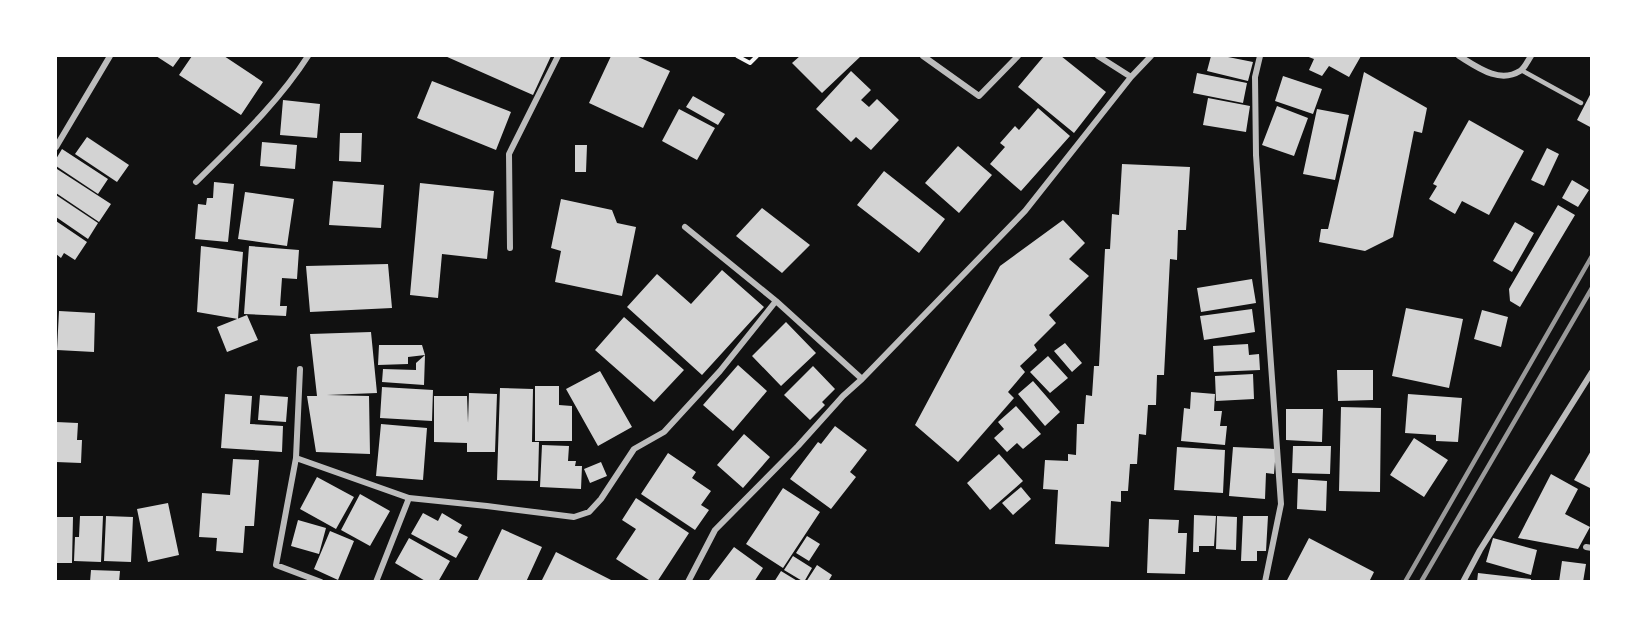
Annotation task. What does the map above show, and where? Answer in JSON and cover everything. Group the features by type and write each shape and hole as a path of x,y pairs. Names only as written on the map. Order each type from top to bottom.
{"street":[{"path":"56,147 110,56"},
{"path":"196,182 260,118 293,79 308,56"},
{"path":"510,248 509,154 558,56"},
{"path":"923,56 979,96 1018,56"},
{"path":"1098,56 1131,77"},
{"path":"688,582 715,530 1025,211 1131,77 1151,56"},
{"path":"1260,56 1255,77 1256,155 1281,504 1265,582"},
{"path":"1459,56 1483,70 1503,76 1521,70 1532,56"},
{"path":"685,227 776,301 862,379"},
{"path":"296,458 409,498 574,517 589,512 601,499 634,449 664,432 720,371 776,301"},
{"path":"300,369 296,458 276,565 321,582"},
{"path":"1463,582 1480,550 1592,372"},
{"path":"376,582 409,498"}],"lane":[{"path":"1521,70 1581,104"}],"path":[{"path":"737,56 750,63 757,56"}],"building":[{"path":"156,56 181,56 173,67"},
{"path":"192,56 224,56 263,82 241,115 179,75"},
{"path":"445,56 551,56 533,95"},
{"path":"611,56 636,56 670,71 643,128 589,103"},
{"path":"800,56 861,56 822,93 792,63"},
{"path":"1044,56 1061,56 1106,92 1074,133 1018,87"},
{"path":"1211,56 1253,62 1248,81 1207,71"},
{"path":"1306,56 1361,56 1349,77 1329,66 1322,76 1309,70 1314,59"},
{"path":"851,71 871,90 861,100 869,107 877,99 899,120 871,150 856,137 851,142 816,109"},
{"path":"1364,72 1427,108 1422,133 1414,131 1393,237 1365,251 1319,242 1321,229 1328,229"},
{"path":"1197,73 1247,83 1243,103 1193,93"},
{"path":"1283,76 1322,89 1313,114 1275,101"},
{"path":"432,81 511,112 496,150 417,118"},
{"path":"1592,91 1592,128 1577,120"},
{"path":"693,96 725,114 718,125 686,107"},
{"path":"1208,98 1250,106 1246,132 1203,125"},
{"path":"283,100 320,104 317,138 280,135"},
{"path":"1277,106 1308,118 1294,156 1262,145"},
{"path":"1038,108 1070,136 1021,191 990,164 1005,147 1000,143 1015,126 1019,130"},
{"path":"679,109 715,128 697,160 662,141"},
{"path":"1317,109 1349,115 1335,180 1303,174"},
{"path":"1469,120 1524,151 1489,215 1462,201 1455,214 1429,199 1437,186 1433,184"},
{"path":"340,133 362,133 361,162 339,161"},
{"path":"87,137 129,165 117,182 75,154"},
{"path":"262,142 297,145 295,169 260,166"},
{"path":"575,145 587,145 586,172 575,172"},
{"path":"958,146 992,175 959,213 925,183"},
{"path":"1547,148 1559,154 1544,186 1531,180"},
{"path":"62,149 108,179 98,194 56,166 56,159"},
{"path":"1122,164 1190,167 1186,230 1178,230 1177,260 1170,259 1164,375 1157,375 1156,405 1148,405 1146,435 1139,434 1137,464 1130,464 1128,491 1121,491 1121,502 1111,501 1109,547 1055,544 1058,490 1043,489 1045,460 1068,461 1068,454 1076,455 1077,424 1084,424 1086,395 1092,396 1094,366 1099,366 1105,249 1110,249 1112,214 1119,215"},
{"path":"57,169 111,204 99,222 56,193"},
{"path":"884,171 945,219 919,253 857,205"},
{"path":"1572,180 1589,190 1578,207 1562,198"},
{"path":"333,181 384,185 381,228 329,225"},
{"path":"214,182 234,184 228,242 195,239 198,204 206,205 207,198 213,198"},
{"path":"420,183 494,191 487,259 442,254 438,298 410,295"},
{"path":"245,192 294,199 287,246 238,239"},
{"path":"56,195 98,223 88,239 56,217"},
{"path":"561,199 612,210 617,223 636,227 622,296 555,282 561,251 551,248"},
{"path":"1558,205 1575,215 1520,307 1510,301 1509,289"},
{"path":"762,208 810,245 782,273 736,236"},
{"path":"1063,220 1085,243 1069,259 1089,276 1049,315 1056,323 1034,345 1037,350 1020,366 1025,372 1008,392 1014,398 958,462 915,425 1000,266"},
{"path":"56,221 87,242 75,260 64,253 61,258 56,254"},
{"path":"1515,222 1534,233 1512,272 1493,261"},
{"path":"201,246 243,252 238,319 197,312"},
{"path":"249,246 299,250 297,279 282,278 280,306 287,306 286,316 244,314"},
{"path":"388,264 392,308 310,312 306,266"},
{"path":"722,270 764,307 702,375 627,307 657,274 691,304"},
{"path":"1252,279 1256,303 1201,312 1197,288"},
{"path":"1406,308 1463,319 1449,388 1392,376"},
{"path":"1252,309 1255,332 1204,340 1200,316"},
{"path":"1482,310 1508,317 1501,347 1474,339"},
{"path":"59,311 95,313 94,352 57,350"},
{"path":"247,315 258,340 227,352 217,327"},
{"path":"624,317 684,370 654,402 595,350"},
{"path":"786,322 816,353 781,386 752,356"},
{"path":"371,332 377,393 327,395 369,396 370,454 316,452 307,396 317,396 310,334"},
{"path":"1065,343 1082,363 1072,372 1054,351"},
{"path":"1248,344 1249,355 1259,354 1260,370 1214,372 1213,346"},
{"path":"379,345 422,345 425,355 408,357 408,364 378,365"},
{"path":"425,355 424,385 382,382 383,369 416,370 416,363"},
{"path":"1048,356 1068,378 1050,393 1030,372"},
{"path":"738,365 767,391 733,431 703,405"},
{"path":"813,366 835,389 822,402 825,405 810,420 784,395"},
{"path":"1337,370 1373,370 1373,400 1338,401"},
{"path":"600,371 632,427 598,446 566,389"},
{"path":"1253,374 1254,399 1216,401 1215,376"},
{"path":"1033,381 1060,412 1045,426 1018,394"},
{"path":"535,386 559,386 559,405 572,406 572,441 535,441"},
{"path":"382,387 433,390 432,421 380,418"},
{"path":"500,388 533,389 532,442 539,442 538,481 497,480"},
{"path":"1191,392 1215,394 1214,411 1222,411 1220,426 1227,426 1225,445 1181,441 1184,408 1190,409"},
{"path":"469,393 497,394 495,452 467,452 467,443 434,442 434,396 467,396 468,423"},
{"path":"225,394 252,396 250,424 283,426 282,452 221,448"},
{"path":"1408,394 1462,398 1458,442 1436,441 1436,435 1405,433"},
{"path":"260,395 288,397 286,422 258,420"},
{"path":"1016,406 1041,434 1023,449 1017,443 1007,452 994,438 1004,429 998,422"},
{"path":"1341,407 1381,408 1380,492 1339,491"},
{"path":"1286,409 1323,409 1322,442 1286,440"},
{"path":"56,422 78,423 77,440 82,440 81,463 56,462"},
{"path":"381,424 427,428 423,480 376,476"},
{"path":"835,426 867,450 850,472 856,477 831,509 790,479 818,442 821,444"},
{"path":"744,434 770,457 743,488 717,465"},
{"path":"1414,438 1448,460 1424,497 1390,475"},
{"path":"542,445 569,446 568,461 576,461 575,466 582,466 581,489 540,487"},
{"path":"1293,446 1331,446 1330,474 1292,473"},
{"path":"1177,447 1225,450 1223,493 1174,490"},
{"path":"1233,447 1276,449 1274,474 1266,473 1265,499 1229,496"},
{"path":"1592,449 1592,489 1574,480"},
{"path":"668,453 696,472 692,478 711,491 701,505 709,510 695,530 641,494"},
{"path":"999,454 1023,481 990,510 967,483"},
{"path":"233,459 259,460 254,526 245,526 243,553 216,551 217,538 199,537 202,493 230,495"},
{"path":"601,462 607,476 590,483 584,469"},
{"path":"1551,474 1578,489 1565,514 1590,527 1578,549 1518,538"},
{"path":"317,477 354,497 336,529 300,509"},
{"path":"1298,479 1327,481 1326,511 1297,509"},
{"path":"1021,487 1031,499 1013,515 1002,503"},
{"path":"783,488 820,512 783,568 746,544"},
{"path":"360,494 390,511 370,546 341,530"},
{"path":"636,498 689,533 657,582 652,582 616,559 636,529 622,520"},
{"path":"168,503 179,555 148,562 137,509"},
{"path":"423,513 438,521 442,513 462,525 458,532 468,537 456,558 411,534"},
{"path":"1194,515 1216,516 1214,546 1199,546 1199,552 1193,552"},
{"path":"80,516 103,516 101,562 74,561 75,537 79,537"},
{"path":"106,516 133,517 131,562 104,561"},
{"path":"1217,516 1237,517 1236,550 1216,549"},
{"path":"1243,516 1268,516 1266,551 1257,551 1257,561 1241,561"},
{"path":"56,517 73,517 72,563 56,563"},
{"path":"1149,519 1179,520 1178,533 1187,533 1185,574 1147,573"},
{"path":"298,520 326,528 319,554 291,546"},
{"path":"502,529 542,547 526,582 477,582"},
{"path":"330,531 354,541 338,580 314,569"},
{"path":"807,536 820,544 809,561 796,553"},
{"path":"409,538 450,561 438,582 427,582 395,563"},
{"path":"1309,538 1374,572 1369,582 1286,582"},
{"path":"1493,538 1537,550 1531,575 1486,562"},
{"path":"734,547 763,568 754,582 711,582 709,580"},
{"path":"556,552 615,582 541,582"},
{"path":"793,556 812,568 804,582 784,570"},
{"path":"1562,561 1586,564 1583,582 1559,582"},
{"path":"817,565 832,575 828,582 806,582"},
{"path":"91,570 120,571 119,582 90,582"},
{"path":"781,571 799,582 774,582"},
{"path":"1478,573 1531,579 1531,582 1477,582"}],"railway":[{"path":"1405,582 1592,256"},
{"path":"1421,582 1592,288"}]}
